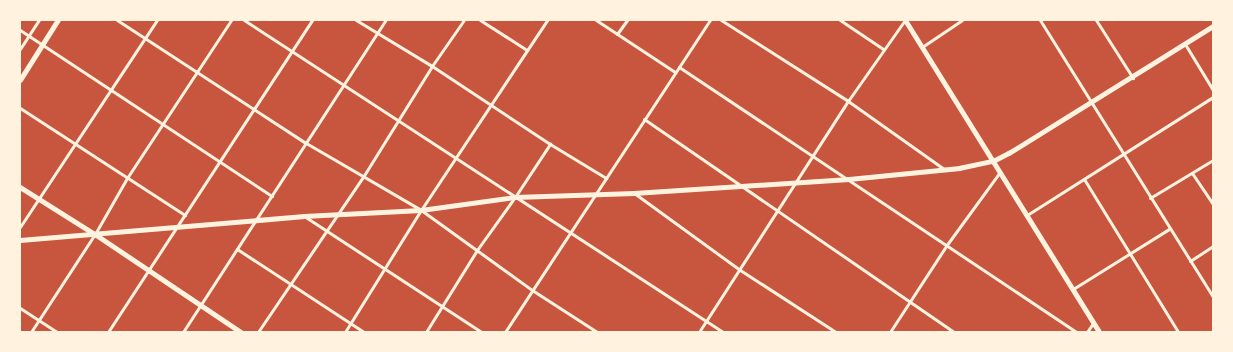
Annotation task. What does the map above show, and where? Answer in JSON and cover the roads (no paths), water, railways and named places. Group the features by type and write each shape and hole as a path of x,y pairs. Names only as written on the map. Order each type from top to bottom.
{"highway":[{"path":"905,20 1099,332"}],"main road":[{"path":"20,80 58,20"},
{"path":"20,240 304,216 421,210 515,197 594,196 849,179 945,170 993,161 1009,153 1133,78 1213,26"},
{"path":"20,187 95,234 241,332"}],"street":[{"path":"20,50 39,20"},
{"path":"117,20 306,143 421,210 532,290 597,332"},
{"path":"20,227 156,20"},
{"path":"31,332 95,234 127,178 231,20"},
{"path":"244,20 457,157 515,197 724,332"},
{"path":"108,332 312,20"},
{"path":"356,20 432,66 492,104 550,144 606,178"},
{"path":"183,332 386,20"},
{"path":"258,332 363,177 432,66 464,20"},
{"path":"480,20 527,50"},
{"path":"345,332 421,210 547,20"},
{"path":"596,20 675,72"},
{"path":"618,34 627,20"},
{"path":"505,332 710,20"},
{"path":"721,20 848,101 945,170"},
{"path":"840,20 883,49"},
{"path":"699,332 848,101 883,49 905,20"},
{"path":"922,47 962,20"},
{"path":"1040,20 1169,229 1213,297"},
{"path":"1096,20 1133,78"},
{"path":"20,30 272,196"},
{"path":"1185,44 1213,90"},
{"path":"678,67 814,155 946,246 1077,332"},
{"path":"1027,215 1213,97"},
{"path":"20,108 185,215"},
{"path":"644,119 954,332"},
{"path":"426,332 477,250 515,197 550,144"},
{"path":"1150,198 1213,160"},
{"path":"890,332 946,246 1000,172"},
{"path":"1192,173 1213,204"},
{"path":"1084,179 1178,332"},
{"path":"634,193 740,270 836,332"},
{"path":"304,216 481,332"},
{"path":"1073,289 1169,229"},
{"path":"1190,261 1213,246"},
{"path":"237,249 364,332"},
{"path":"20,308 57,332"},
{"path":"1087,332 1093,323"}]}
